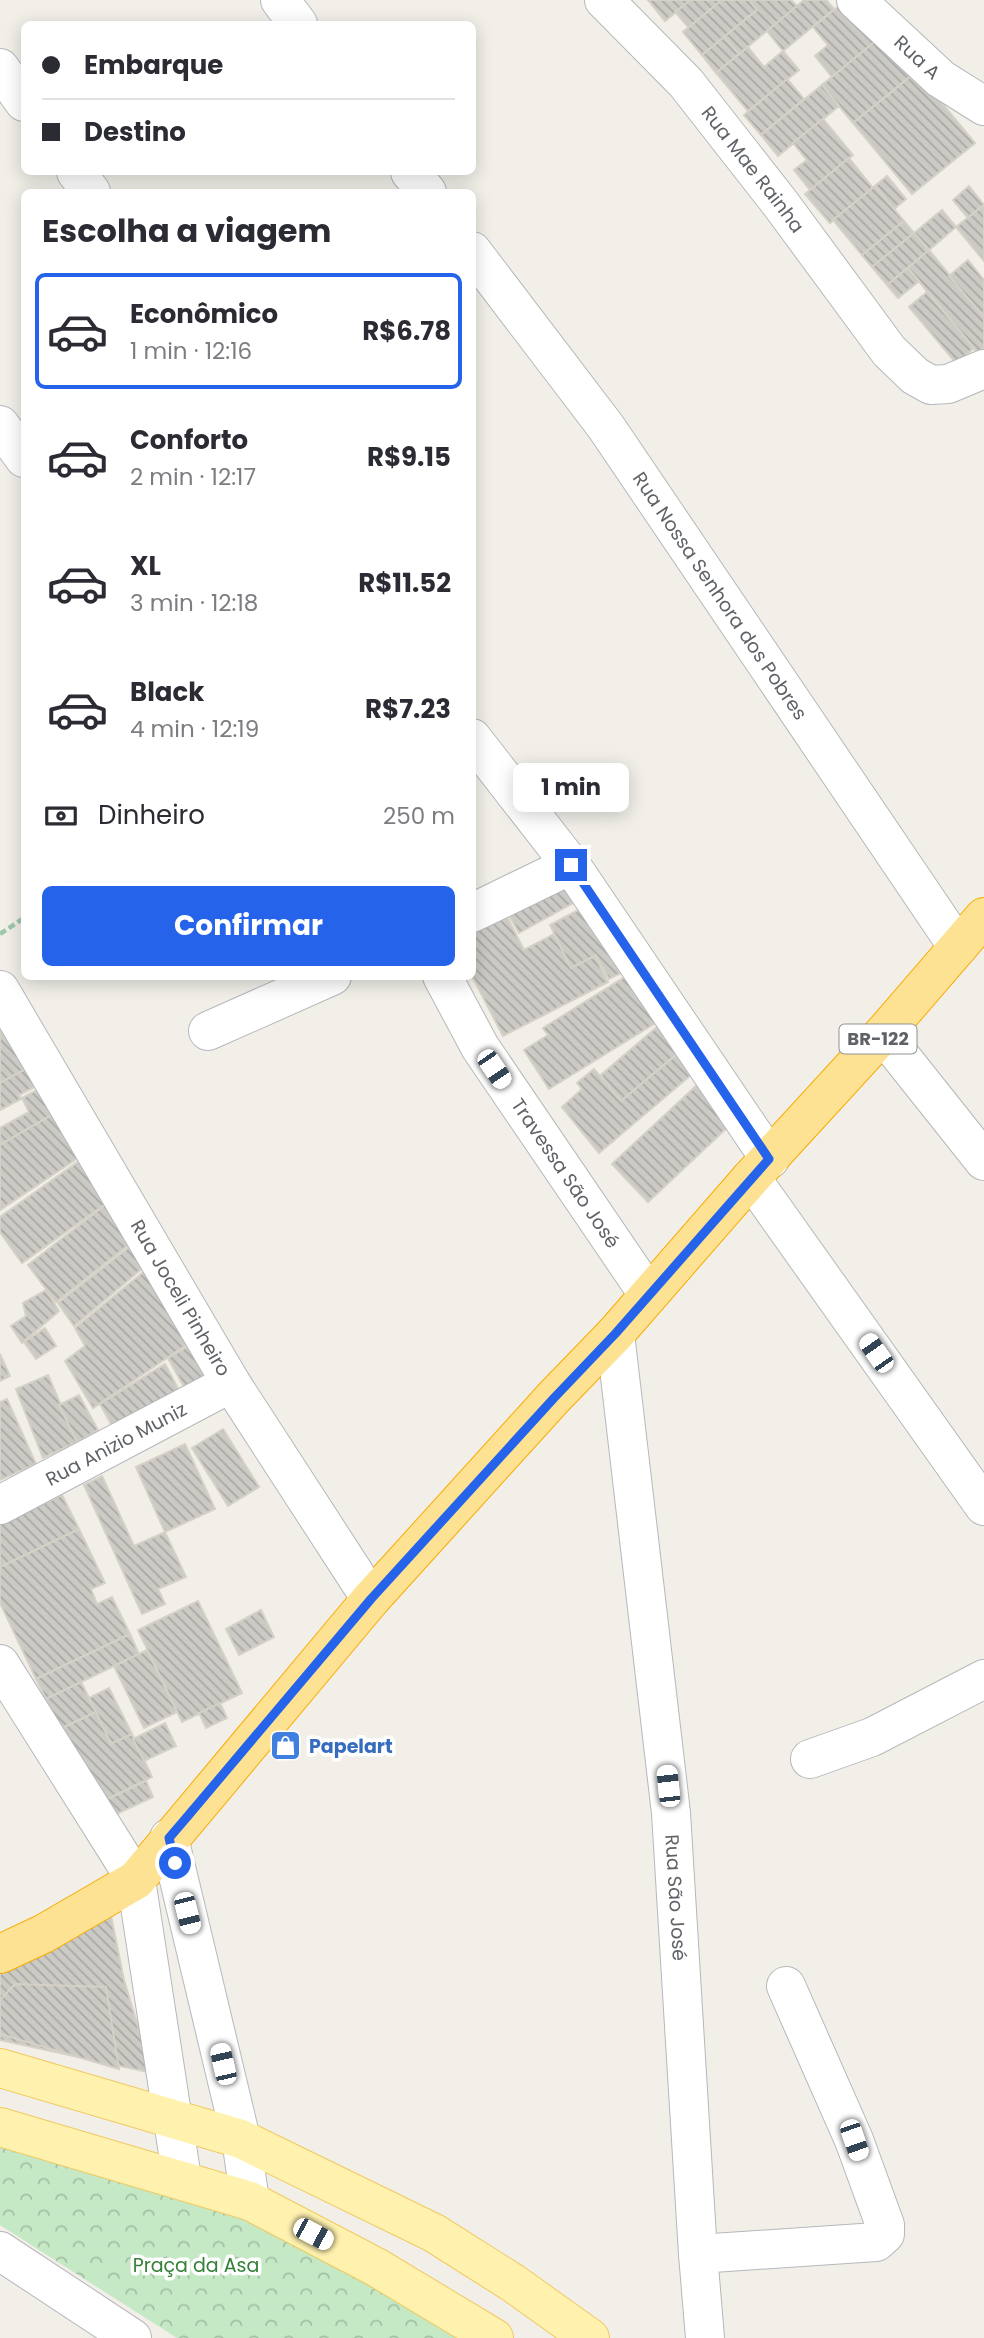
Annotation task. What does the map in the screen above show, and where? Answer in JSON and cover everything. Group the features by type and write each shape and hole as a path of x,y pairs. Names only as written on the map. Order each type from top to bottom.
{"highway":[{"name":"BR-122","path":"0,1954 43,1934 135,1880 371,1599 615,1334 984,917"}],"main road":[{"path":"0,2068 241,2139 434,2233 513,2283 590,2338"},
{"path":"0,2127 250,2201 376,2267 494,2338"}],"street":[{"path":"280,0 296,21"},
{"name":"Rua Mae Rainha","path":"604,0 686,83 780,203 889,351 915,376 931,385 948,384 984,369"},
{"name":"Rua A","path":"856,0 941,79 984,106"},
{"path":"0,68 21,98"},
{"path":"413,175 424,189"},
{"name":"Rua Nossa Senhora dos Pobres","path":"476,256 606,427 958,947"},
{"path":"0,425 21,454"},
{"path":"476,743 571,865 760,1168 984,1506"},
{"path":"476,911 571,865"},
{"path":"208,1031 323,980"},
{"name":"Travessa São José","path":"444,980 480,1047 648,1294"},
{"name":"Rua Joceli Pinheiro","path":"0,990 232,1383 371,1599"},
{"path":"883,1034 984,1161"},
{"name":"Rua São José","path":"615,1334 671,1813 705,2338"},
{"name":"Rua Anizio Muniz","path":"0,1505 232,1383"},
{"path":"0,1664 135,1880 182,2179"},
{"path":"810,1759 872,1737 984,1679"},
{"path":"169,1838 241,2139 250,2201"},
{"path":"698,2254 876,2242 885,2234 885,2225 854,2140 786,1986"},
{"path":"0,2251 132,2338"}],"path":[{"path":"0,934 21,920"}],"green space":[{"name":"Praça da Asa","path":"0,2128 201,2189 486,2338 177,2338 0,2225"}],"building":[{"path":"648,0 691,0 665,21"},
{"path":"691,0 722,0 689,28 675,12"},
{"path":"722,0 749,0 757,10 702,55 683,32"},
{"path":"749,0 791,0 797,6 739,54 724,37 757,10"},
{"path":"804,0 826,0 834,9 783,51 767,31"},
{"path":"845,1 877,40 832,77 815,56 828,45 813,27"},
{"path":"884,34 916,72 853,123 822,85"},
{"path":"724,37 739,54 716,73 702,55"},
{"path":"748,47 764,67 783,51 799,70 748,111 716,73"},
{"path":"916,72 975,143 912,194 853,123"},
{"path":"787,79 804,99 761,135 744,115"},
{"path":"822,85 839,106 778,156 761,135"},
{"path":"823,119 853,155 810,190 794,170 807,160 793,143"},
{"path":"849,158 873,188 830,223 805,194"},
{"path":"887,176 906,199 894,209 875,186"},
{"path":"875,186 904,221 862,255 833,220"},
{"path":"969,186 984,205 968,218 953,200"},
{"path":"984,205 984,261 956,227"},
{"path":"942,210 956,227 929,250 914,233"},
{"path":"904,221 914,233 872,267 862,255"},
{"path":"914,233 929,250 887,285 872,267"},
{"path":"929,250 984,317 984,348 978,353 908,268"},
{"path":"968,260 984,280 984,317 949,276"},
{"path":"908,268 919,281 898,298 887,285"},
{"path":"927,292 974,348 956,363 909,307"},
{"path":"556,851 582,898 519,933 492,885"},
{"path":"494,891 524,950 554,934 571,968 595,956 608,982 503,1036 474,980 476,900"},
{"path":"588,905 635,966 609,979 596,955 571,968 550,925"},
{"path":"633,972 662,1019 549,1089 524,1050 548,1035 543,1028"},
{"path":"0,1011 31,1066 0,1083"},
{"path":"657,1027 679,1052 621,1101 601,1075"},
{"path":"681,1051 697,1070 599,1153 562,1107 582,1089 577,1083 594,1069 621,1101"},
{"path":"31,1066 40,1084 19,1095 21,1099 0,1110 0,1083"},
{"path":"710,1073 745,1111 648,1202 612,1164"},
{"path":"42,1087 57,1112 0,1145 0,1128 29,1112 22,1098"},
{"path":"57,1112 81,1156 0,1210 0,1145"},
{"path":"82,1159 111,1200 22,1263 0,1232 0,1217"},
{"path":"108,1203 136,1239 56,1302 28,1265"},
{"path":"137,1241 151,1261 74,1326 58,1303"},
{"path":"152,1265 195,1339 93,1408 65,1361 85,1346 75,1328"},
{"path":"46,1290 59,1311 22,1343 11,1326 26,1316 23,1303"},
{"path":"45,1328 56,1346 36,1359 24,1342"},
{"path":"197,1341 214,1370 184,1387 168,1358"},
{"path":"0,1354 10,1376 0,1381"},
{"path":"165,1364 182,1396 116,1433 100,1404"},
{"path":"48,1375 77,1442 43,1458 16,1389"},
{"path":"79,1395 98,1430 77,1442 59,1405"},
{"path":"7,1399 36,1464 0,1480 0,1402"},
{"path":"223,1429 259,1487 228,1506 192,1448"},
{"path":"185,1444 215,1509 165,1532 136,1467"},
{"path":"102,1476 134,1546 165,1532 186,1577 158,1589 165,1604 142,1614 84,1485"},
{"path":"62,1495 79,1529 0,1567 0,1524"},
{"path":"79,1529 105,1583 91,1589 97,1604 112,1597 130,1634 36,1679 0,1603 0,1567"},
{"path":"198,1601 242,1693 182,1722 138,1630"},
{"path":"261,1610 274,1637 239,1655 226,1629"},
{"path":"130,1634 139,1654 46,1699 36,1679"},
{"path":"147,1650 177,1712 144,1728 114,1666"},
{"path":"81,1682 96,1712 60,1729 46,1699"},
{"path":"109,1688 132,1734 111,1744 89,1698"},
{"path":"220,1703 227,1718 206,1728 199,1713"},
{"path":"96,1712 111,1744 132,1734 152,1777 97,1804 60,1729"},
{"path":"165,1723 176,1746 144,1761 133,1739"},
{"path":"146,1781 153,1797 104,1820 97,1804"},
{"path":"110,1911 124,1980 152,2073 0,2040 0,1965"},
{"path":"15,1984 106,1987 119,2069 0,2034 0,2000"}],"place":[{"name":"Papelart","path":"286,1746"}],"route":[{"path":"175,1863 169,1838 371,1599 615,1334 769,1159 571,865"}]}
